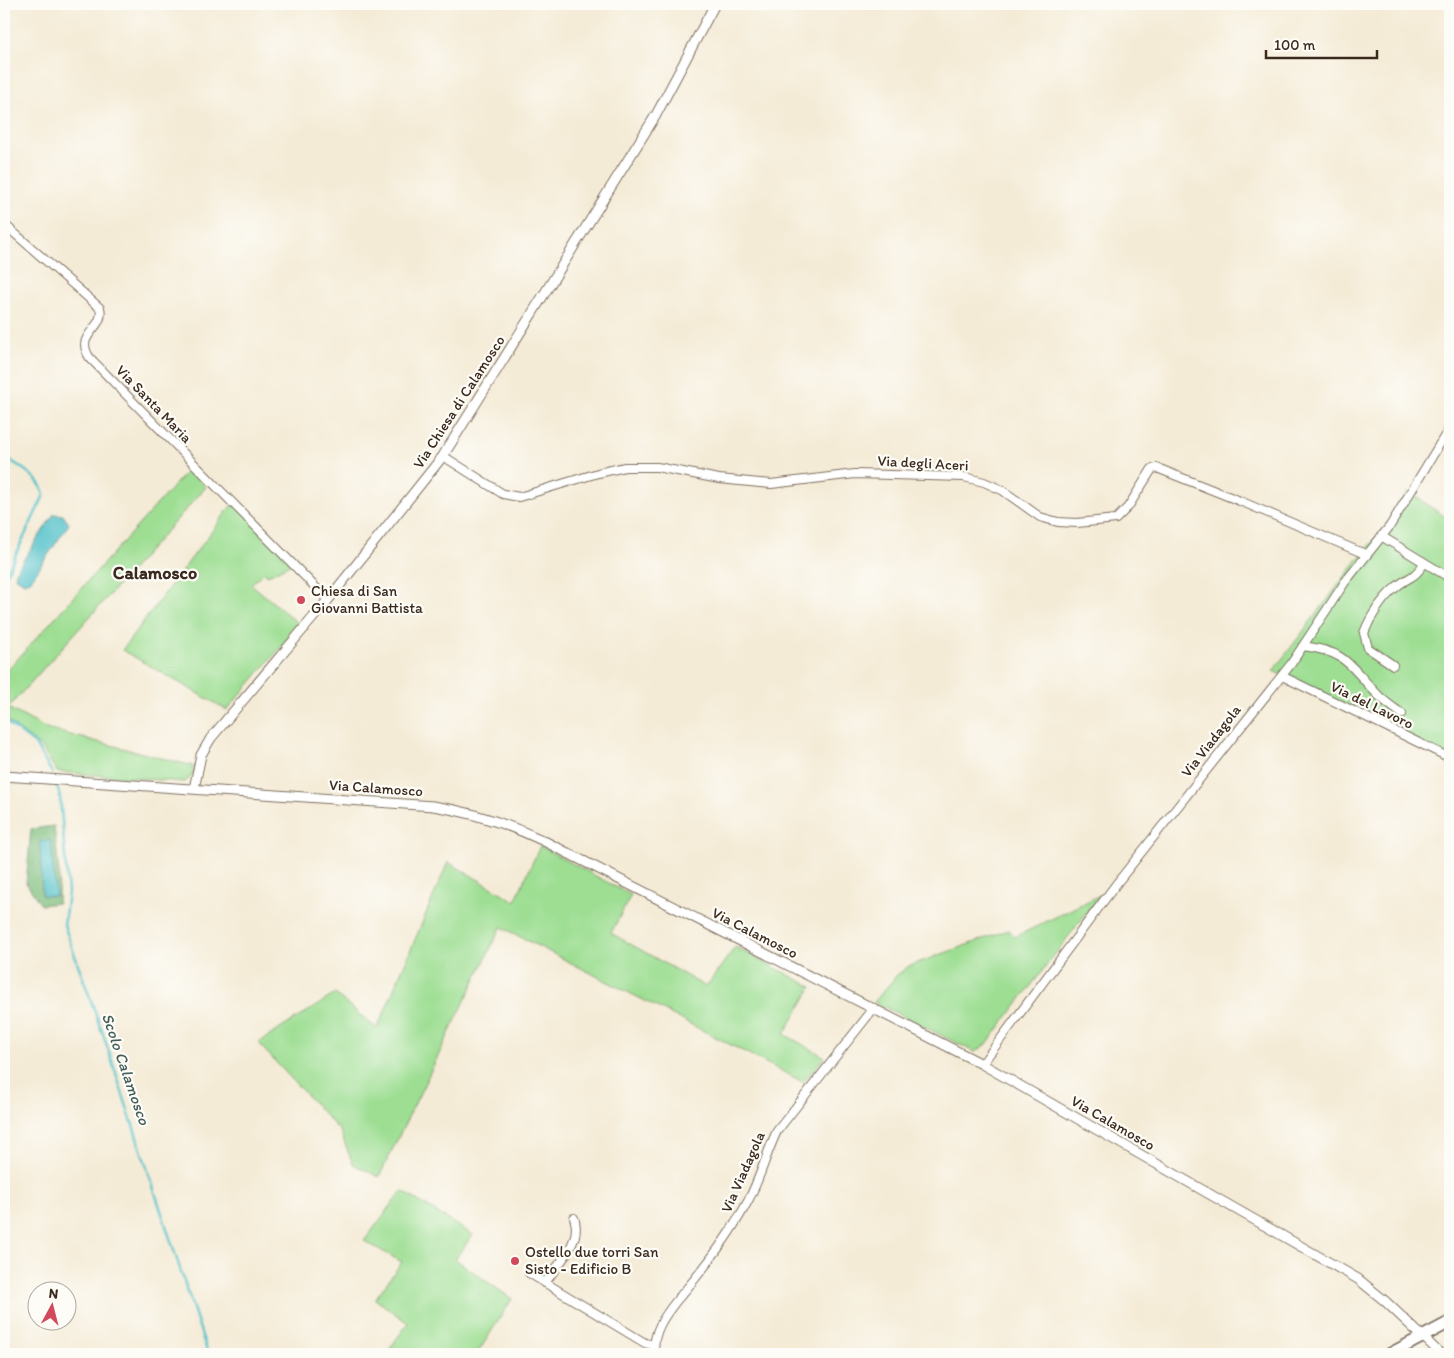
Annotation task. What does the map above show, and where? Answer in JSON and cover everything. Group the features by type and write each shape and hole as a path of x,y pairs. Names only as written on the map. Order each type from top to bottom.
{"main road":[{"path":"1390,1354 1450,1322"}],"street":[{"name":"Via Chiesa di Calamosco","path":"194,789 201,755 210,738 328,600 442,456 638,144 715,4"},
{"name":"Via Santa Maria","path":"4,224 100,308 100,320 85,343 85,351 90,358 328,600"},
{"name":"Via Viadagola","path":"982,1064 1118,883 1282,676 1365,554 1390,526 1450,427"},
{"name":"Via degli Aceri","path":"442,456 504,494 520,497 598,473 625,467 657,467 719,479 771,484 858,474 964,477 984,482 1002,490 1040,517 1058,522 1077,523 1116,519 1128,506 1152,469 1157,468 1365,554"},
{"path":"1381,536 1450,578"},
{"path":"1392,665 1368,648 1364,633 1369,620 1395,588 1417,574 1424,562"},
{"path":"1303,646 1335,654 1356,669 1378,695 1402,714"},
{"name":"Via del Lavoro","path":"1282,676 1450,758"},
{"name":"Via Calamosco","path":"4,778 433,806 489,818 544,841 982,1064 1358,1279 1385,1301 1423,1337"},
{"name":"Via Viadagola","path":"653,1345 664,1316 702,1271 732,1229 750,1199 766,1153 777,1131 874,1008"},
{"path":"545,1283 575,1239 578,1228 574,1218"},
{"path":"529,1273 645,1343 653,1345 655,1354"},
{"path":"1423,1337 1441,1354"}],"green space":[{"path":"189,469 206,487 8,708 47,729 193,766 192,776 185,782 57,772 42,748 4,718 4,674"},
{"path":"1408,492 1450,520 1450,760 1273,671 1365,550 1387,525"},
{"path":"234,502 296,561 268,575 264,572 251,584 300,625 227,710 122,650"},
{"path":"54,826 59,873 58,903 41,905 26,883 31,829"},
{"path":"540,846 631,895 611,933 706,987 735,947 812,987 784,1034 825,1057 803,1082 501,927 379,1177 353,1164 340,1131 258,1043 335,994 377,1029 448,862 515,901"},
{"path":"1100,895 986,1045 975,1052 874,1002 897,975 909,966 1008,930 1015,937"},
{"path":"402,1191 473,1235 455,1259 512,1299 477,1354 386,1354 408,1323 375,1299 402,1262 364,1241"}],"water":[{"path":"54,514 63,515 69,524 31,580 24,583 15,577 16,571"},
{"path":"51,840 56,896 42,896 40,841"}],"waterway":[{"name":"Scolo Calamosco","path":"4,456 34,477 44,495 4,579"},
{"name":"Scolo Calamosco","path":"4,720 35,744 53,774"},
{"name":"Scolo Calamosco","path":"57,786 60,797 68,892 64,925 105,1040 208,1354"}],"place":[{"name":"Chiesa di San Giovanni Battista","path":"301,600"},
{"name":"Ostello due torri San Sisto - Edificio B","path":"515,1261"}],"district":[{"name":"Calamosco","path":"155,573"}]}
